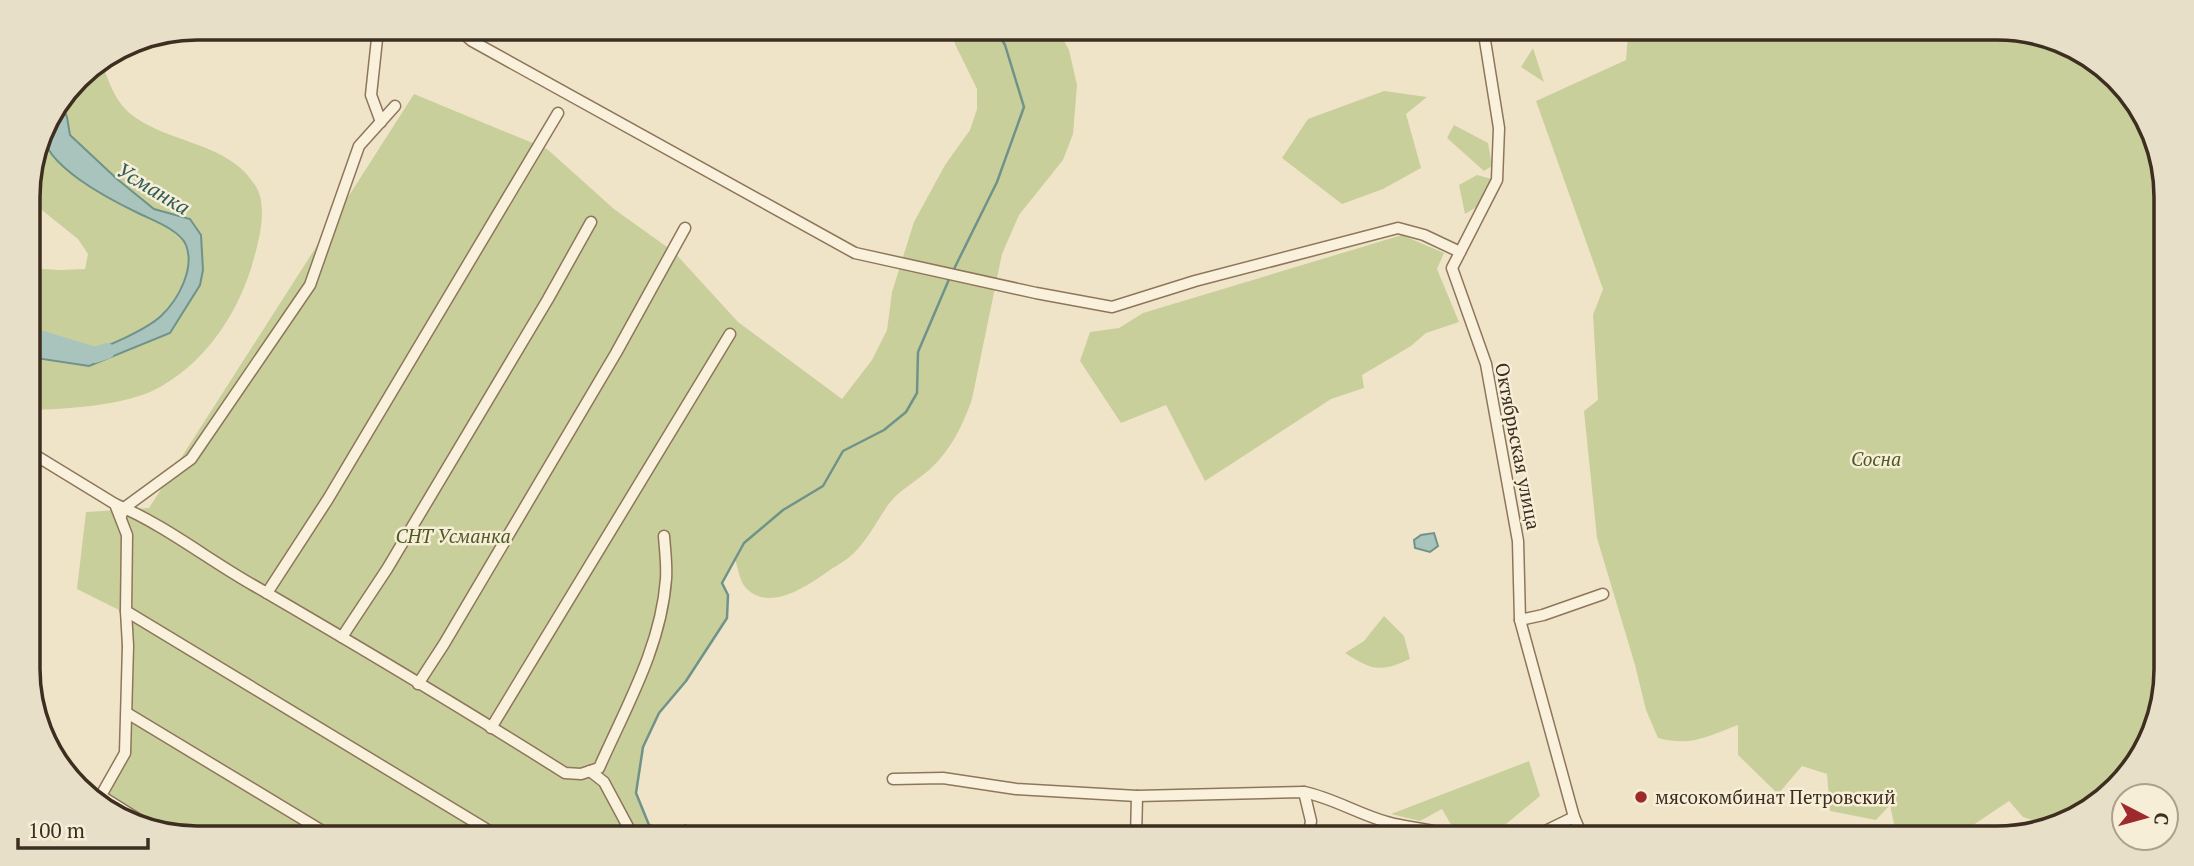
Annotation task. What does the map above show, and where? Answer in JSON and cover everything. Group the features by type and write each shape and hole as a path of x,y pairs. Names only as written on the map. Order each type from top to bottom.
{"street":[{"path":"377,40 371,95 381,122"},
{"path":"471,40 855,253 932,271 1112,307 1195,281 1398,228 1424,235 1460,252"},
{"name":"Октябрьская улица","path":"1485,40 1499,128 1497,180 1452,268 1486,364 1518,541 1520,620 1578,825"},
{"path":"120,509 191,459 310,285 359,146 396,106"},
{"path":"267,593 328,499 558,113"},
{"path":"342,637 387,569 591,222"},
{"path":"418,684 616,353 685,228"},
{"path":"491,728 730,334"},
{"path":"40,459 120,509 178,537 565,773 582,774 598,768 628,709 644,669 658,619 666,579 664,536"},
{"path":"103,793 125,753 127,535 120,509"},
{"path":"1520,620 1543,615 1603,594"},
{"path":"126,611 481,826"},
{"path":"127,713 314,826"},
{"path":"590,771 604,782 627,826"},
{"path":"893,779 943,778 1016,789 1137,796 1304,793 1319,795 1387,822 1407,825"},
{"path":"1304,793 1310,825"},
{"path":"1136,825 1137,796"},
{"path":"1557,825 1574,817"}],"green space":[{"name":"СНТ Усманка","path":"954,40 1064,40 1069,50 1077,85 1073,134 1063,160 1019,215 1002,254 972,399 960,428 943,455 892,500 864,542 841,563 802,588 779,597 767,598 746,588 735,559 722,583 728,595 727,618 686,681 659,713 643,747 636,793 649,824 653,826 197,826 147,817 128,810 99,791 123,749 121,611 77,589 86,512 149,508 414,94 547,149 614,209 674,252 738,322 842,399 872,360 887,330 892,292 914,222 945,165 970,130 977,109 977,89"},
{"name":"Сосна","path":"1628,40 1997,40 2057,52 2075,61 2108,86 2133,119 2142,137 2154,197 2154,669 2151,699 2138,738 2108,780 2075,805 2037,820 2023,817 2009,801 1973,825 1894,825 1890,805 1876,820 1830,811 1827,774 1802,766 1778,794 1738,755 1738,725 1690,741 1658,738 1646,710 1597,538 1584,411 1598,400 1593,315 1603,289 1536,101 1626,60"},
{"path":"1533,48 1544,82 1521,67"},
{"path":"105,71 117,97 132,115 147,125 230,160 244,171 255,185 261,201 259,240 248,278 217,336 187,369 169,382 137,397 107,404 41,410 41,269 85,269 88,254 78,239 41,209 43,167 52,137 61,119 79,94"},
{"path":"1384,91 1427,97 1406,114 1421,168 1383,189 1342,204 1282,158 1308,119"},
{"path":"1454,125 1488,143 1492,166 1484,171 1447,138"},
{"path":"1477,175 1492,179 1480,205 1465,214 1459,185"},
{"path":"1402,235 1444,253 1437,269 1459,322 1426,333 1411,346 1362,375 1364,388 1331,399 1205,481 1166,405 1121,423 1080,361 1090,332 1119,328 1143,313"},
{"path":"1384,616 1404,636 1410,659 1376,668 1345,653 1364,641"},
{"path":"1529,761 1540,796 1504,825 1451,825 1442,809 1420,821 1391,814"}],"water":[{"name":"Усманка","path":"65,113 70,135 117,179 154,209 190,219 201,235 203,270 200,285 170,333 89,366 41,359 41,341 65,350 85,353 136,332 161,316 174,301 187,273 188,254 183,240 172,230 95,190 52,155 49,149 52,137"},
{"path":"1434,533 1438,546 1430,552 1415,548 1414,540 1421,535"}],"waterway":[{"path":"953,271 997,182 1024,107 1002,40"},
{"path":"651,826 636,793 643,747 659,713 686,681 727,618 728,595 722,583 744,543 783,510 823,486 843,451 884,430 906,412 917,393 918,352 950,277"},
{"name":"Усманка","path":"41,339 95,355 107,351"}],"place":[{"name":"мясокомбинат Петровский","path":"1641,797"}]}
